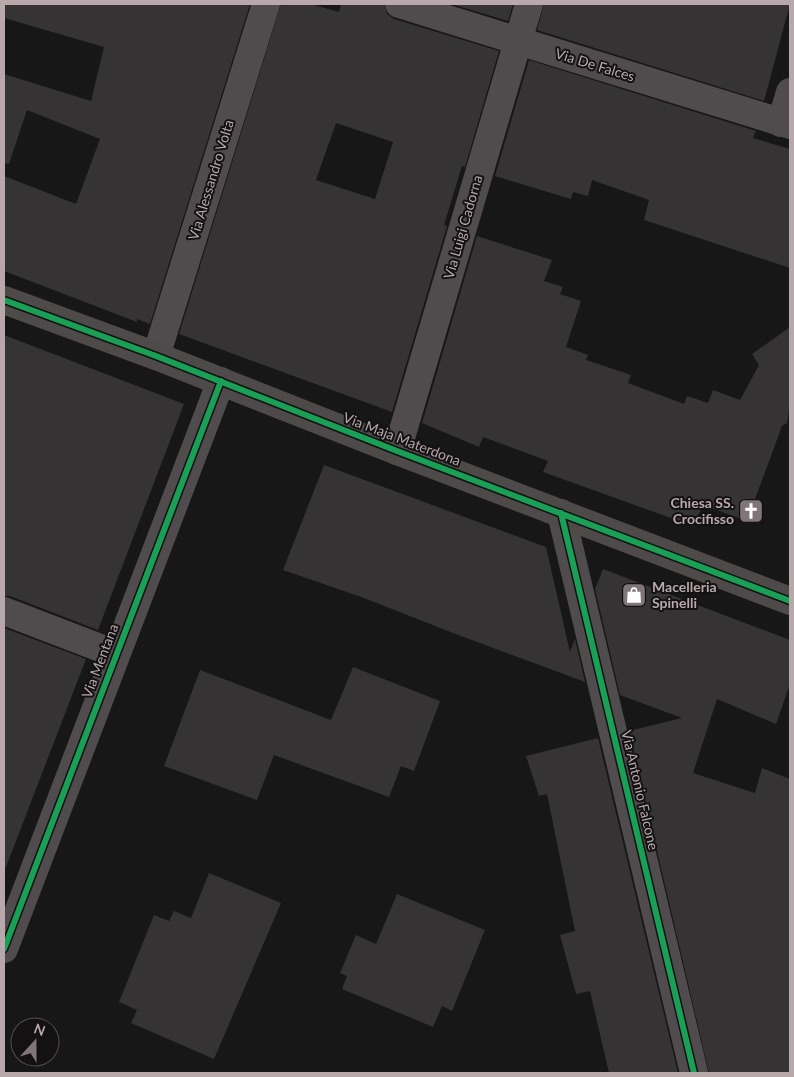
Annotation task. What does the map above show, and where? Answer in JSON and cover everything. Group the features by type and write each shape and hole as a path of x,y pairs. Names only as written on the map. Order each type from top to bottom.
{"main road":[{"name":"Via Maja Materdona","path":"4,300 156,356 790,602"}],"street":[{"name":"Via Alessandro Volta","path":"156,356 266,4"},
{"name":"Via De Falces","path":"399,4 786,124"},
{"name":"Via Luigi Cadorna","path":"397,451 529,4"},
{"path":"786,124 790,92"},
{"name":"Via Mentana","path":"4,949 221,381"},
{"name":"Via Antonio Falcone","path":"561,513 694,1073"},
{"path":"4,611 116,654"}],"building":[{"path":"4,4 250,4 150,324 137,319 137,322 4,271 4,176 76,204 100,139 27,110 9,164 4,163 4,74 91,101 104,47 4,18"},
{"path":"281,4 311,4 339,12 341,4 384,4 387,14 394,19 499,51 465,167 462,166 444,225 447,226 392,412 179,334","holes":["336,123 393,142 375,199 316,180"]},
{"path":"451,4 513,4 508,21"},
{"path":"544,4 790,4 764,101 537,30"},
{"path":"529,60 756,131 753,138 790,149 790,268 644,220 649,200 592,180 588,196 573,192 571,199 495,176"},
{"path":"477,236 552,260 544,281 563,287 560,294 581,301 566,347 588,355 586,360 631,375 628,383 684,404 687,396 708,403 713,390 740,400 759,365 752,354 790,327 790,404 787,423 782,426 747,521 703,505 693,526 543,472 548,461 483,437 479,447 422,423"},
{"path":"4,335 184,404 98,630 10,596 4,596"},
{"path":"324,465 546,547 570,652 575,639 585,682 364,598 283,570"},
{"path":"603,569 790,640 790,684 776,724 717,699 693,773 755,793 762,768 790,779 790,1073 709,1073 629,731 682,718 620,695 595,589"},
{"path":"4,628 86,659 6,867 4,866"},
{"path":"353,667 440,701 414,771 401,766 389,797 274,755 257,800 164,766 200,670 331,720"},
{"path":"598,738 678,1073 609,1073 590,991 576,994 560,935 575,931 547,794 539,796 526,756"},
{"path":"209,873 281,903 214,1059 131,1023 137,1010 119,1002 154,915 169,921 174,911 191,918"},
{"path":"397,894 485,930 452,1011 442,1006 433,1027 342,989 347,976 340,973 356,935 376,944"}],"cycle path":[{"path":"4,300 156,356 397,451 790,601"},
{"path":"4,949 221,381"},
{"path":"561,513 694,1073"}],"place":[{"name":"Chiesa SS. Crocifisso","path":"751,511"},
{"name":"Macelleria Spinelli","path":"634,595"}]}
